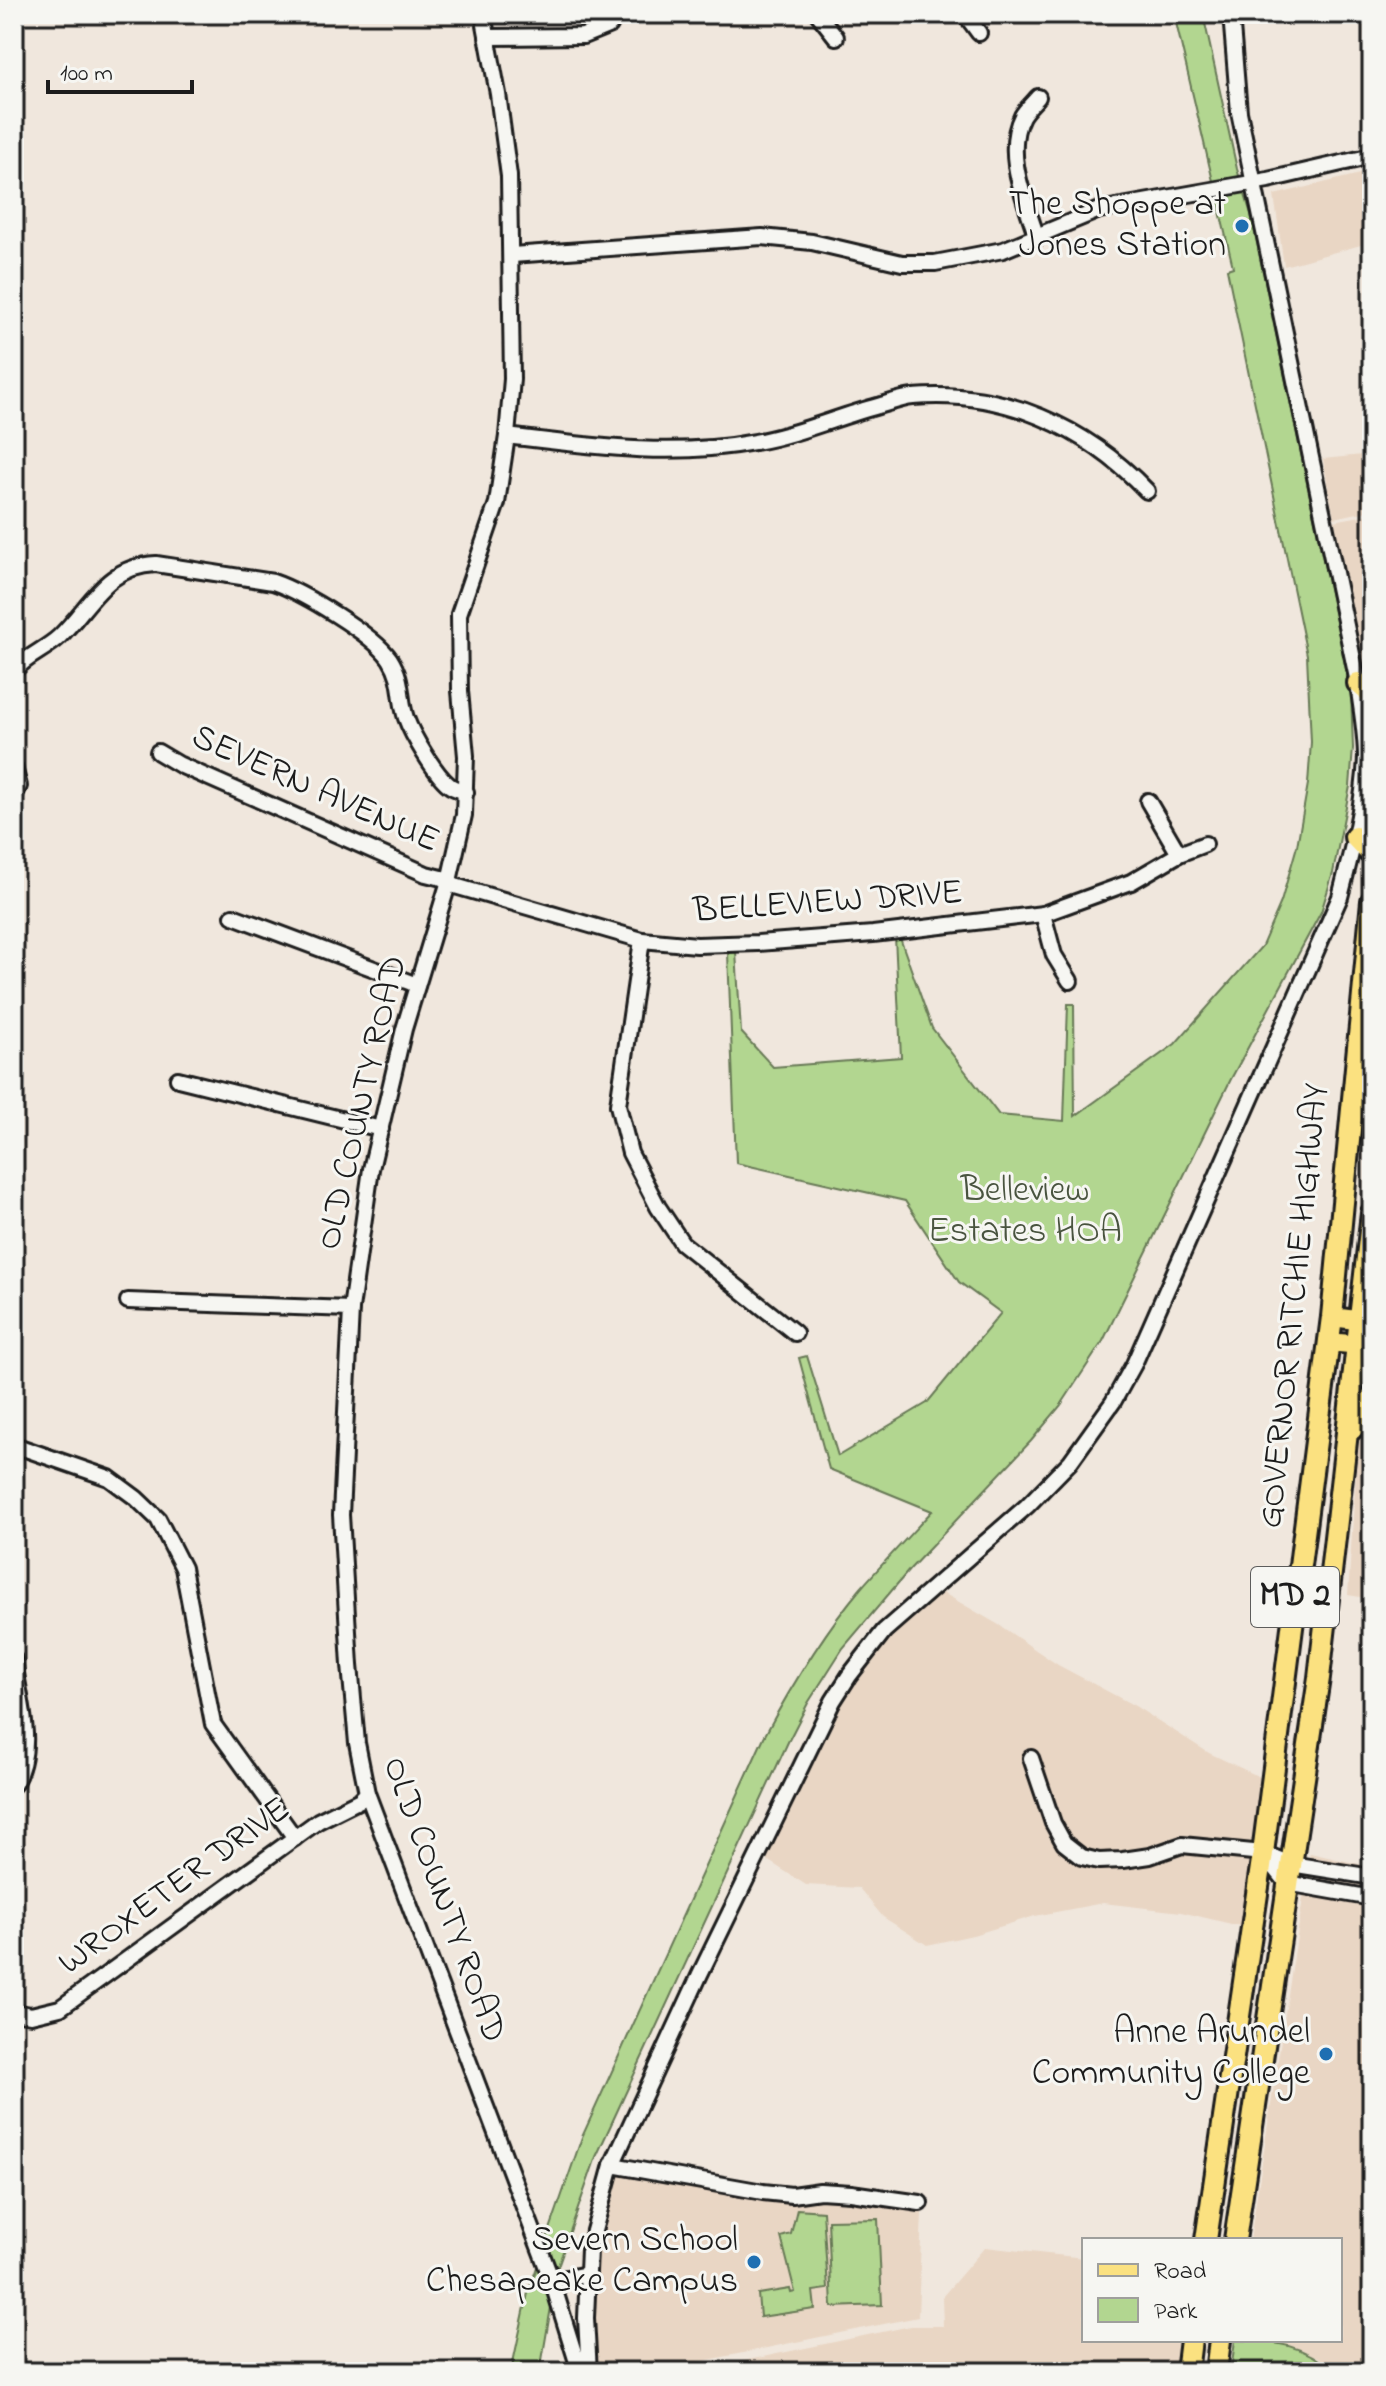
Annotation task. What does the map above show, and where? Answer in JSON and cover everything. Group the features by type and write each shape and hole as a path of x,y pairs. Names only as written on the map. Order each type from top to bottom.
{"highway":[{"path":"1355,837 1372,855"},
{"name":"GOVERNOR RITCHIE HIGHWAY","path":"1206,2238 1263,1853 1332,1317 1372,901"},
{"name":"GOVERNOR RITCHIE HIGHWAY","path":"1235,2238 1319,1678 1348,1436 1365,1346 1372,1213"},
{"path":"1348,1436 1372,1397"},
{"path":"1187,2372 1191,2342"},
{"path":"1216,2372 1220,2342"}],"main road":[{"path":"1332,1317 1367,1321"},
{"path":"1328,1342 1365,1346"}],"street":[{"name":"OLD COUNTY ROAD","path":"483,14 504,137 512,255 512,379 507,436 497,503 459,614 460,691 466,756 464,815 449,881 404,1029 364,1209 351,1309 342,1470 342,1554 357,1743 367,1793 552,2281 580,2372"},
{"path":"818,14 836,37"},
{"path":"965,14 979,33"},
{"path":"589,2372 587,2274 594,2226 612,2165 814,1738 849,1676 884,1631 1047,1486 1092,1435 1113,1402 1134,1364 1340,897 1355,837 1366,755 1365,689 1239,112 1231,14"},
{"path":"487,37 583,36 610,25"},
{"path":"1037,238 1024,198 1016,153 1023,115 1038,97"},
{"path":"512,255 762,237 794,238 884,260 921,264 969,258 1037,238 1099,210 1372,156"},
{"path":"507,436 636,450 677,451 756,442 912,397 986,399 1032,412 1077,433 1128,471 1147,491"},
{"path":"14,671 60,636 96,593 118,575 139,565 156,564 273,582 333,614 388,656 404,698 405,717 448,784 466,792"},
{"name":"SEVERN AVENUE","path":"158,752 180,765 449,881"},
{"path":"14,767 19,786 14,796"},
{"path":"1148,801 1179,854"},
{"name":"BELLEVIEW DRIVE","path":"449,881 455,886 642,940 697,945 758,943 873,934 1043,914 1131,882 1179,854 1205,844"},
{"path":"1043,914 1054,955 1070,981"},
{"path":"233,916 417,985"},
{"path":"642,940 618,1105 630,1153 658,1207 682,1243 795,1333"},
{"path":"178,1079 381,1129"},
{"path":"128,1301 351,1309"},
{"path":"14,1445 109,1478 158,1519 183,1568 213,1724 295,1838"},
{"path":"14,1659 26,1732 22,1769 14,1784"},
{"path":"1031,1758 1053,1823 1064,1843 1082,1857 1099,1861 1136,1858 1182,1845 1263,1853 1289,1873 1372,1898"},
{"name":"WROXETER DRIVE","path":"14,2012 31,2015 60,2008 332,1812 360,1800 367,1793"},
{"path":"1289,1873 1372,1877"},
{"path":"612,2165 763,2192 792,2195 820,2191 920,2203"},
{"path":"552,2281 587,2274"}],"shaded area":[{"path":"1372,171 1372,242 1284,266 1274,195"},
{"path":"1372,454 1372,510 1334,518 1323,459"},
{"path":"1372,514 1372,682 1363,682 1334,521"},
{"path":"1372,1419 1372,1599 1348,1595 1359,1426"},
{"path":"933,1587 999,1625 1058,1665 1135,1706 1209,1753 1264,1779 1244,1927 1181,1912 1103,1903 1035,1916 927,1945 883,1917 859,1888 806,1885 758,1854 849,1676"},
{"name":"Anne Arundel Community College","path":"1310,1853 1372,1867 1372,2372 1334,2372 1320,2358 1270,2342 1342,2342 1342,2238 1250,2238"},
{"name":"Severn School Chesapeake Campus","path":"612,2165 763,2192 820,2192 922,2212 918,2317 674,2367 589,2372 586,2280"},
{"path":"985,2247 1082,2258 1082,2342 1181,2342 1177,2372 654,2372 729,2364 911,2326 943,2326 942,2297"}],"green space":[{"name":"Belleview Estates HOA","path":"1174,14 1203,14 1237,169 1251,214 1351,693 1353,748 1350,786 1333,873 1321,912 1231,1079 1103,1341 1061,1405 910,1569 843,1648 808,1703 596,2157 558,2266 540,2372 511,2372 528,2293 582,2137 764,1737 834,1623 861,1588 932,1511 829,1469 799,1358 807,1356 838,1456 927,1403 1001,1313 959,1282 905,1201 736,1163 728,953 736,952 741,1032 773,1067 901,1057 895,937 900,938 932,1028 999,1115 1064,1121 1068,1004 1074,1004 1075,1116 1175,1044 1262,946 1281,902 1297,846 1308,784 1311,742 1307,655 1227,269 1233,267"},
{"path":"797,2209 823,2211 828,2289 813,2291 815,2309 760,2317 758,2294 790,2289 791,2293 795,2292 781,2237 791,2234"},
{"path":"878,2219 882,2305 832,2307 828,2220"},
{"path":"1235,2342 1267,2342 1301,2350 1334,2372 1231,2372"}],"place":[{"name":"The Shoppe at Jones Station","path":"1242,226"},
{"name":"Anne Arundel Community College","path":"1326,2054"},
{"name":"Severn School Chesapeake Campus","path":"754,2262"}]}
